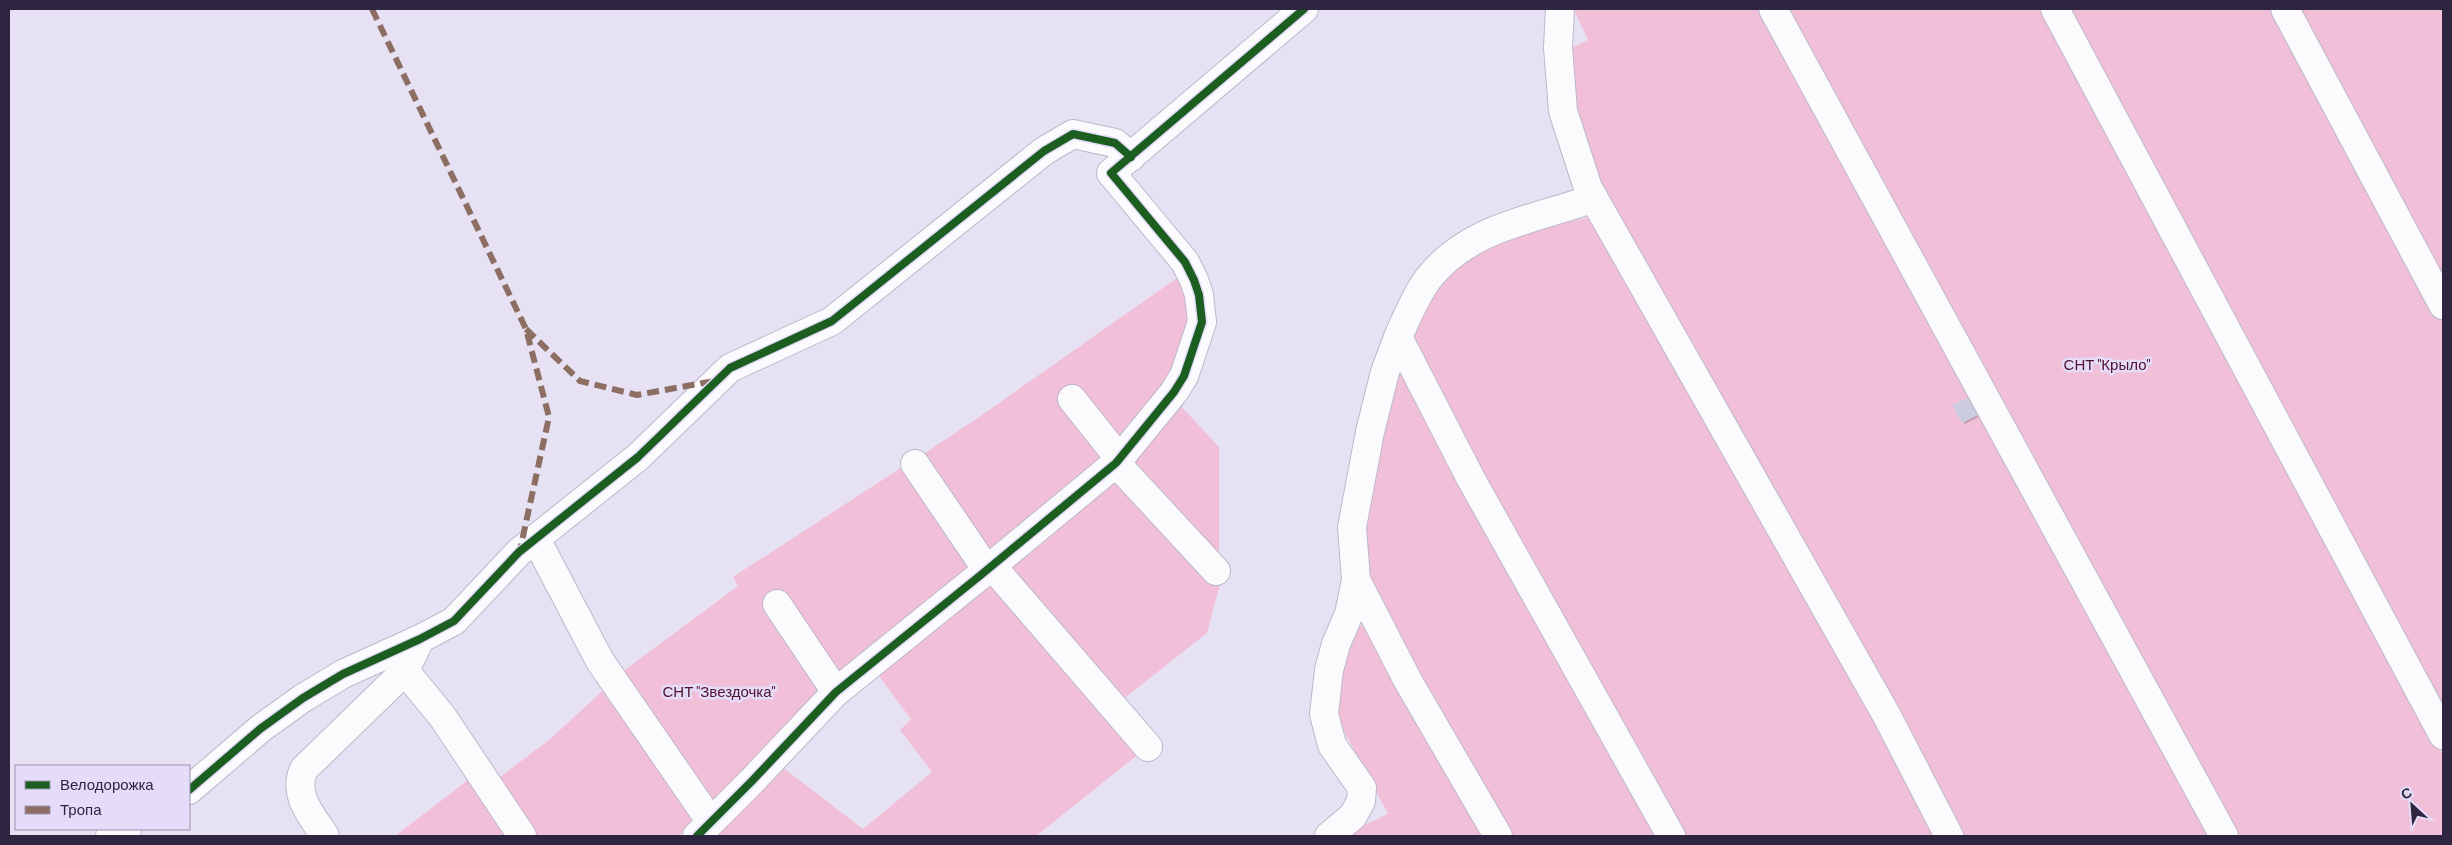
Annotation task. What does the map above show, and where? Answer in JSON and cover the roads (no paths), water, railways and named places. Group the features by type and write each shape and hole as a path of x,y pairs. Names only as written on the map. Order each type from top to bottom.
{"street":[{"path":"536,539 600,661 704,829 752,782 836,692 1117,461 1174,392 1184,376 1202,322 1199,295 1185,262 1111,173 1304,9"},
{"path":"1560,9 1558,47 1563,112 1594,198 1887,716 1949,836"},
{"path":"1774,9 2224,836"},
{"path":"2055,9 2443,735"},
{"path":"2285,9 2443,305"},
{"path":"190,789 260,729 303,698 343,674 420,640 454,621 519,552 638,457 730,368 832,321 1044,151 1073,134 1115,143 1131,156"},
{"path":"1330,836 1353,816 1361,802 1362,788 1356,776 1332,745 1324,714 1329,670 1336,644 1349,614 1356,580 1352,527 1370,432 1385,372 1398,337 1416,298 1428,279 1443,263 1468,244 1498,228 1594,198"},
{"path":"1398,337 1471,479 1671,836"},
{"path":"1072,399 1117,461 1216,571"},
{"path":"915,464 989,568 1148,747"},
{"path":"1356,580 1408,681 1498,836"},
{"path":"777,604 836,692"},
{"path":"325,836 302,798 299,784 304,770 405,671 420,640"},
{"path":"405,671 442,716 522,836"},
{"path":"110,836 125,830"}],"park label":[{"name":"СНТ \"Крыло\"","path":"2107,364"},
{"name":"СНТ \"Звездочка\"","path":"719,691"}]}
